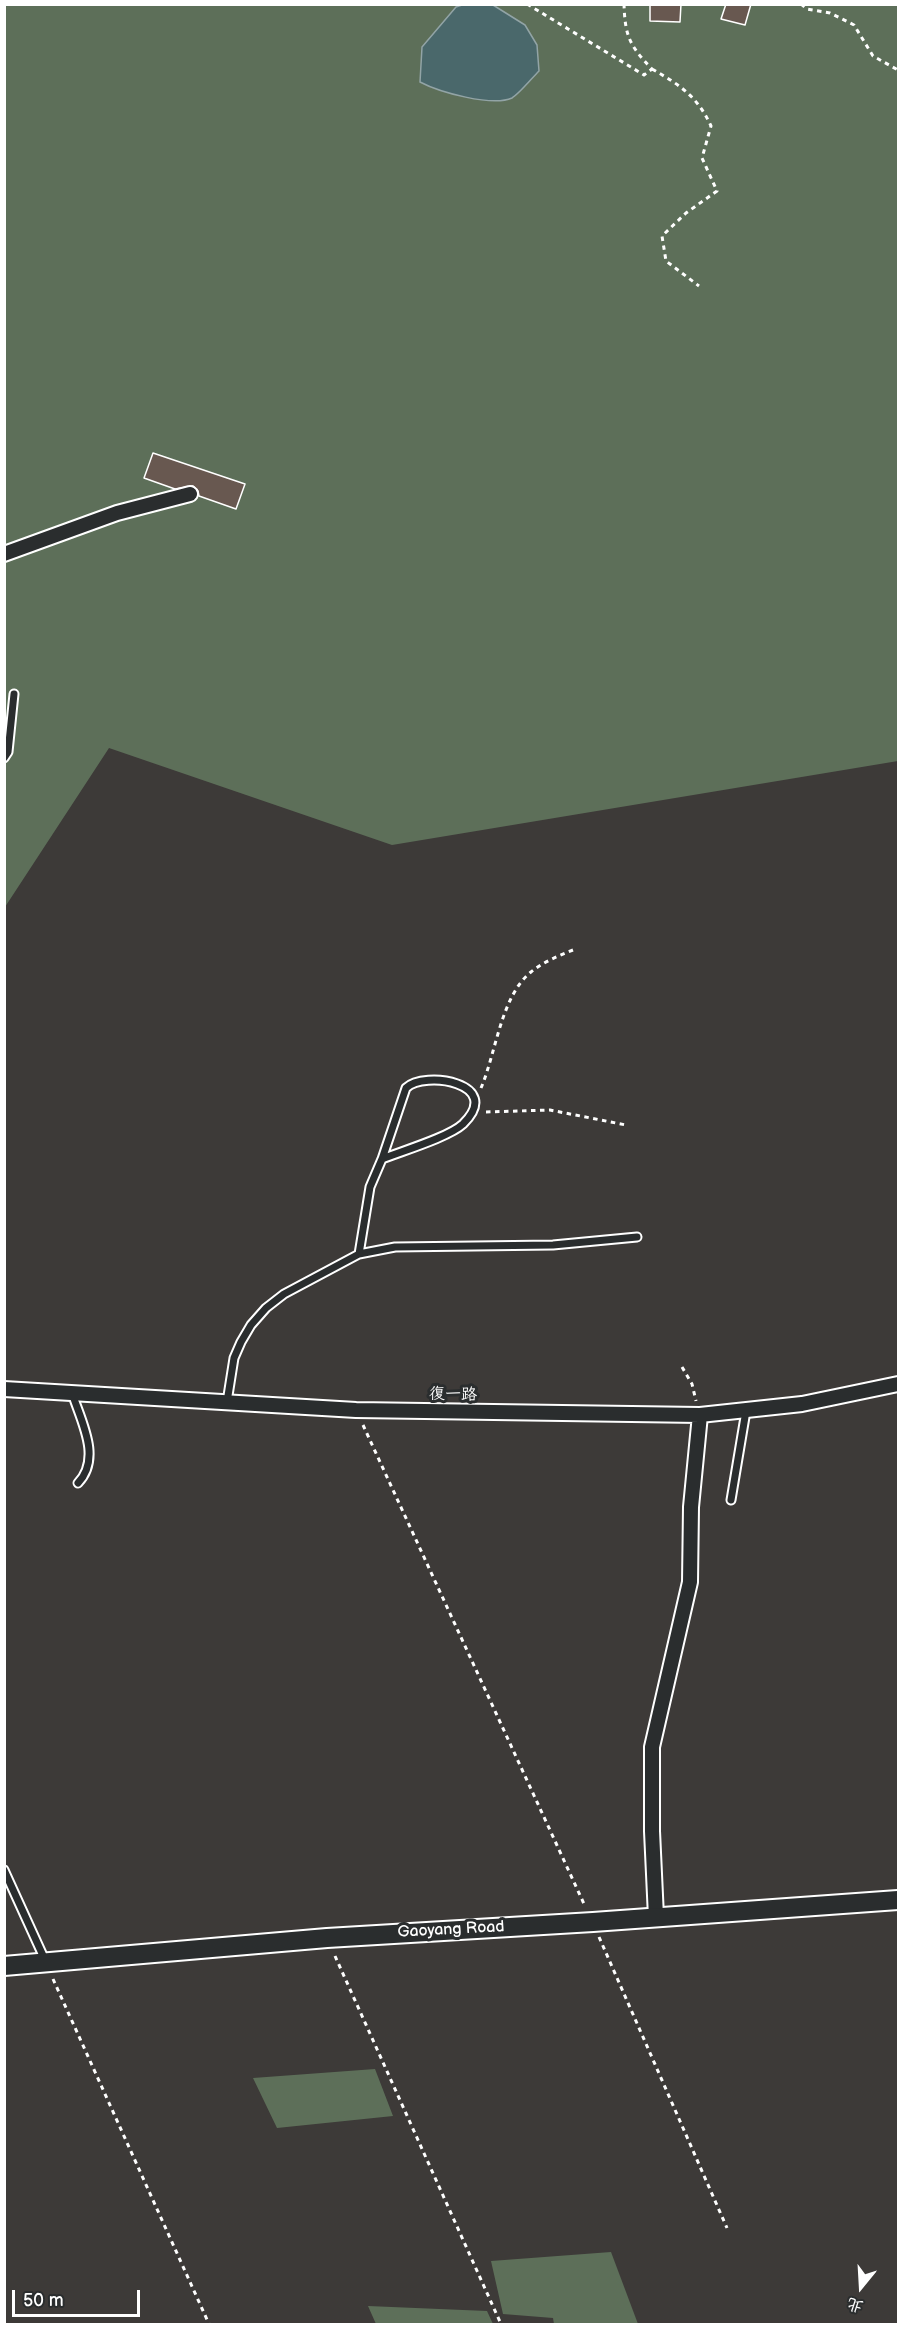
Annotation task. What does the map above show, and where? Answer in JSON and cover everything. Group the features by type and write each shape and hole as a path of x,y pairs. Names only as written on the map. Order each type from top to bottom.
{"street":[{"path":"4,554 117,513 190,494"},
{"name":"復一路","path":"4,1389 356,1410 700,1415 802,1404 898,1384"},
{"path":"657,1917 652,1831 652,1747 690,1582 691,1507 700,1415"},
{"name":"Gaoyang Road","path":"4,1966 327,1938 898,1900"}],"lane":[{"path":"4,758 8,752 14,694"},
{"path":"359,1254 370,1187 406,1088 419,1080 459,1084 473,1093 475,1101 472,1111 462,1124 451,1131 382,1159"},
{"path":"227,1402 234,1358 251,1325 266,1308 284,1294 359,1254 395,1246 553,1245 637,1237"},
{"path":"72,1393 91,1454 85,1475 78,1483"},
{"path":"731,1500 746,1411"},
{"path":"4,1870 46,1962"}],"path":[{"path":"527,4 644,75 652,69"},
{"path":"624,4 627,37 639,55 652,69 680,84 701,107 711,126 702,158 717,191 686,213 662,236 666,261 699,286"},
{"path":"801,4 807,9 830,13 854,25 873,57 898,70"},
{"path":"475,1101 496,1046 506,1007 517,988 530,973 550,960 573,950"},
{"path":"472,1111 550,1110 626,1125"},
{"path":"682,1367 692,1384 700,1415"},
{"path":"356,1410 592,1922 726,2228"},
{"path":"327,1938 501,2325"},
{"path":"46,1962 209,2325"}],"green space":[{"path":"5,5 898,5 898,761 392,845 109,748 5,907"},
{"path":"375,2069 393,2116 277,2128 253,2078"},
{"path":"611,2252 638,2324 554,2324 553,2318 503,2314 491,2261"},
{"path":"368,2306 487,2311 493,2324 376,2324"}],"water":[{"path":"465,4 493,5 525,25 537,45 539,71 512,98 479,100 452,94 420,82 422,47 456,7"}],"building":[{"path":"650,4 681,4 680,22 650,21"},
{"path":"726,4 751,4 745,25 721,19"},
{"path":"153,453 245,484 236,509 199,496 193,486 175,489 144,478"}]}
